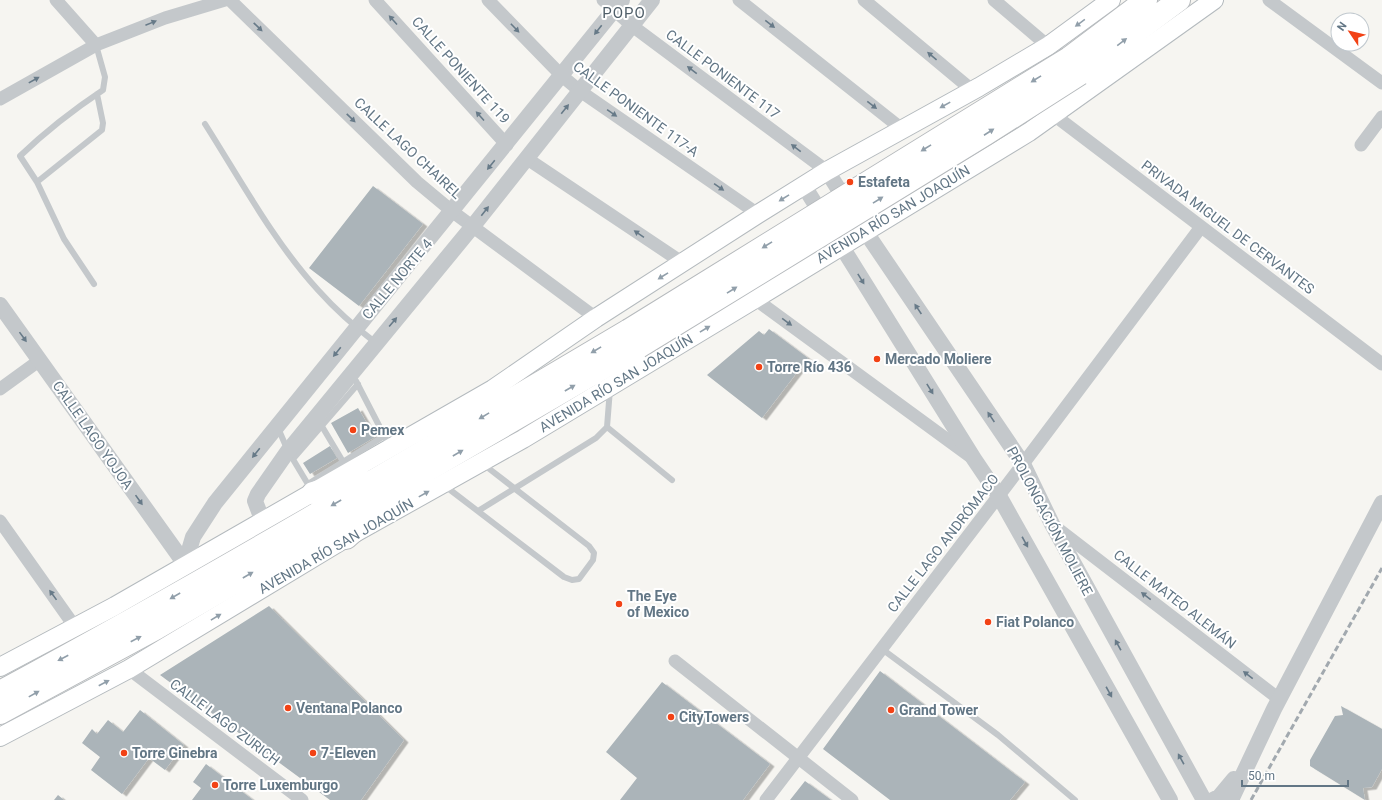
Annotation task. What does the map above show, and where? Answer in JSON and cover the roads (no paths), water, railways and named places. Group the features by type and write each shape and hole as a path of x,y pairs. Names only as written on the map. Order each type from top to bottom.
{"highway":[{"name":"AVENIDA RÍO SAN JOAQUÍN","path":"1074,66 1146,0"},
{"name":"AVENIDA RÍO SAN JOAQUÍN","path":"0,713 157,628 398,478 634,339 1179,0"},
{"path":"311,488 340,485 368,474 398,478 385,504 346,538"},
{"name":"AVENIDA RÍO SAN JOAQUÍN","path":"0,692 398,478"}],"main road":[{"path":"0,667 115,606 185,564 263,522 311,488 388,442 494,389 596,318 758,214 828,171 997,77 1048,46 1110,0"},
{"name":"AVENIDA RÍO SAN JOAQUÍN","path":"0,737 129,669 346,538 480,463 755,299 1029,132 1214,0"},
{"path":"997,77 1006,108 1014,121 1022,129 1029,132"}],"street":[{"path":"56,0 96,45"},
{"path":"1,96 96,45 165,18 225,0"},
{"name":"CALLE LAGO CHAIREL","path":"230,0 417,182 453,212 596,318"},
{"name":"CALLE PONIENTE 119","path":"375,0 507,145"},
{"name":"CALLE PONIENTE 117-A","path":"488,0 562,76 580,91 758,214"},
{"name":"CALLE NORTE 4","path":"263,522 255,501 262,486 355,378 376,344 473,226 652,0"},
{"path":"739,0 902,129"},
{"path":"864,0 972,90"},
{"path":"994,0 1048,46"},
{"path":"1269,0 1382,83"},
{"name":"CALLE NORTE 4","path":"185,564 190,542 199,526 277,426 453,212 562,76 613,4"},
{"name":"CALLE PONIENTE 117","path":"613,4 631,25 828,171"},
{"name":"PRIVADA MIGUEL DE CERVANTES","path":"1054,115 1382,364"},
{"path":"1361,145 1382,117"},
{"path":"526,158 683,263"},
{"name":"PROLONGACIÓN MOLIERE","path":"828,171 866,231 1023,464 1052,524 1204,800"},
{"path":"804,186 840,246 974,459 999,496 1170,800"},
{"name":"CALLE LAGO ANDRÓMACO","path":"766,800 999,496 1201,227"},
{"path":"755,299 974,459"},
{"name":"CALLE LAGO YOJOA","path":"0,305 185,564"},
{"path":"0,389 40,360"},
{"path":"1231,800 1279,699 1382,503"},
{"path":"0,521 75,626"},
{"name":"CALLE MATEO ALEMÁN","path":"1052,524 1279,699"},
{"path":"675,660 852,800"},
{"name":"CALLE LAGO ZURICH","path":"129,669 296,798"},
{"path":"1213,800 1219,797 1249,761"}],"lane":[{"path":"94,284 64,239 36,182 20,156 45,131 103,90 105,77 96,45"},
{"path":"36,182 102,130 104,123 97,94"},
{"path":"204,124 292,259 318,290 357,328 376,344"},
{"path":"355,378 388,442"},
{"path":"478,511 596,438 607,427 610,386"},
{"path":"319,420 347,467"},
{"path":"277,426 290,455 311,488"},
{"path":"607,427 672,480"},
{"path":"442,484 564,577 572,580 579,579 593,560 594,553 589,546 480,463"},
{"path":"882,649 998,735 1074,800"}],"railway":[{"path":"1251,800 1382,568"}],"place":[{"name":"Estafeta","path":"850,182"},
{"name":"Mercado Moliere","path":"877,359"},
{"name":"Torre Río 436","path":"759,367"},
{"name":"Pemex","path":"353,430"},
{"name":"The Eye of Mexico","path":"619,604"},
{"name":"Fiat Polanco","path":"988,622"},
{"name":"Ventana Polanco","path":"288,708"},
{"name":"Grand Tower","path":"891,710"},
{"name":"CityTowers","path":"671,717"},
{"name":"Torre Ginebra","path":"124,753"},
{"name":"7-Eleven","path":"313,753"},
{"name":"Torre Luxemburgo","path":"215,785"}],"district":[{"name":"POPO","path":"624,13"}]}
